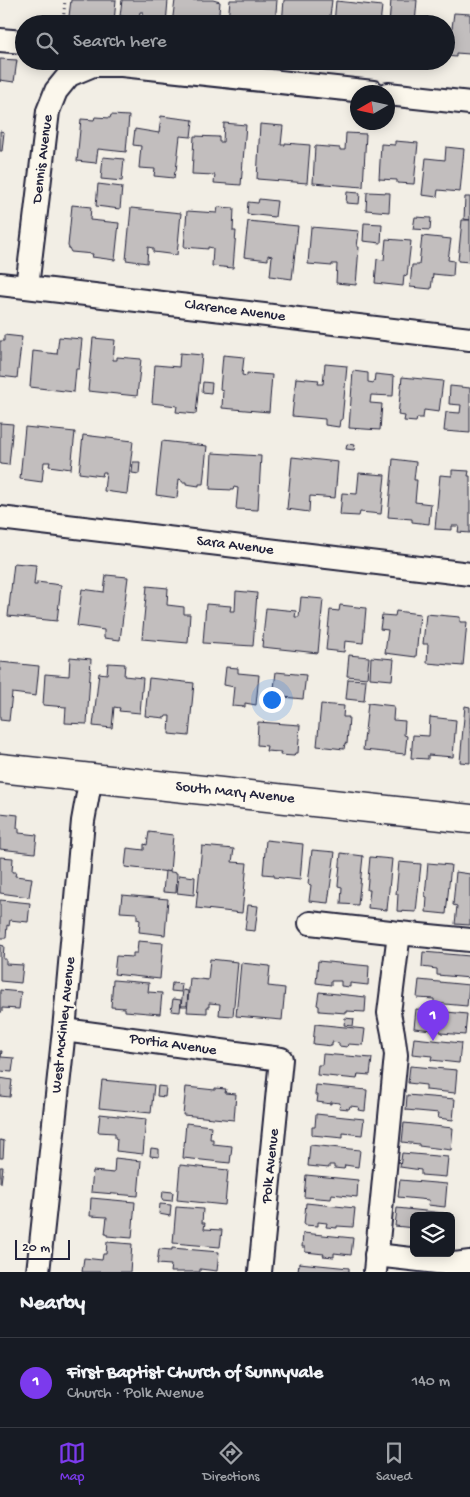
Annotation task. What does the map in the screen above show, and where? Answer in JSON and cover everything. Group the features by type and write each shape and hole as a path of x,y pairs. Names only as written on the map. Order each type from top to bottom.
{"main road":[{"name":"South Mary Avenue","path":"0,768 470,819"}],"street":[{"path":"0,40 15,41"},
{"name":"Dennis Avenue","path":"27,287 48,111 56,91 68,75 80,70"},
{"name":"Dennis Avenue","path":"168,70 350,90"},
{"path":"395,95 470,103"},
{"name":"Clarence Avenue","path":"0,284 470,339"},
{"name":"Sara Avenue","path":"0,518 470,574"},
{"name":"West McKinley Avenue","path":"38,1272 64,1030 83,820 91,777"},
{"path":"310,924 470,940"},
{"path":"399,933 389,1013 394,1033 396,1055 376,1264 454,1264 470,1262"},
{"name":"Portia Avenue","path":"64,1030 281,1060"},
{"name":"Polk Avenue","path":"260,1272 281,1060"}],"path":[{"path":"64,15 65,0"}],"building":[{"path":"71,0 116,0 115,15 69,15"},
{"path":"122,0 168,0 167,15 143,15 143,12 140,12 140,15 120,15"},
{"path":"175,0 213,0 220,2 219,15 173,15"},
{"path":"230,0 277,0 276,15 229,15"},
{"path":"284,0 332,0 330,15 283,15"},
{"path":"391,0 417,0 416,15 390,15"},
{"path":"336,1 382,6 381,15 335,15"},
{"path":"454,13 470,14 470,54 456,53 455,57"},
{"path":"0,59 15,60 14,82 0,80"},
{"path":"111,115 129,116 126,152 98,149 96,163 77,161 81,119 94,120 95,117 110,118"},
{"path":"161,116 193,120 191,137 180,136 174,178 154,176 155,169 139,168 141,146 133,145 135,129 159,133"},
{"path":"224,123 246,125 241,185 214,183 215,175 192,174 194,136 219,137 219,142 223,142"},
{"path":"260,124 283,126 281,145 285,145 285,143 310,145 307,183 257,179"},
{"path":"0,131 4,132 2,151 0,151"},
{"path":"346,133 366,134 363,187 313,183 315,146 345,150"},
{"path":"395,141 418,143 414,184 397,183 397,180 379,179 381,144 395,145"},
{"path":"446,147 464,149 460,192 438,190 437,197 422,195 426,158 445,160"},
{"path":"103,157 124,159 122,181 101,179"},
{"path":"98,184 122,187 120,209 96,206"},
{"path":"347,192 360,193 359,204 346,203"},
{"path":"367,192 390,193 389,212 366,210"},
{"path":"465,197 470,197 470,220 464,219"},
{"path":"259,199 277,201 275,217 247,214 248,202 258,203"},
{"path":"72,205 91,207 90,220 119,223 115,260 92,257 93,254 71,252 68,246"},
{"path":"218,207 234,208 233,231 236,231 233,268 212,266 213,248 184,247 187,211 217,213"},
{"path":"131,208 181,213 177,255 153,252 153,248 148,247 147,263 126,260"},
{"path":"415,217 431,218 430,230 413,229"},
{"path":"462,220 470,220 470,262 458,261"},
{"path":"248,221 298,226 292,279 270,276 272,256 268,255 268,260 244,257"},
{"path":"364,223 382,224 381,243 363,241"},
{"path":"311,227 359,231 356,285 336,283 337,264 332,264 332,266 308,264"},
{"path":"422,236 451,239 448,260 454,261 453,276 433,274 431,289 410,287 412,265 419,265"},
{"path":"386,239 411,241 407,276 404,275 403,286 375,283 377,259 384,260"},
{"path":"4,335 22,337 17,378 0,376 0,341 4,341"},
{"path":"59,337 82,339 79,369 76,369 74,392 30,387 33,351 57,354"},
{"path":"93,338 115,340 113,360 117,360 117,357 141,359 137,396 88,391"},
{"path":"180,353 202,355 196,414 176,412 177,406 152,403 155,365 179,367"},
{"path":"223,355 244,357 242,375 247,376 247,373 272,375 269,412 222,408 223,390 220,389"},
{"path":"325,364 347,366 342,420 340,420 339,427 325,425 325,419 292,416 296,378 319,380 318,384 323,384"},
{"path":"353,371 368,373 368,382 374,383 375,374 394,376 393,396 371,395 370,403 382,404 380,430 349,428"},
{"path":"402,377 443,381 439,412 424,410 423,418 417,418 416,422 404,421 405,416 398,415"},
{"path":"203,382 212,383 211,393 202,392"},
{"path":"450,386 470,388 470,433 444,431 446,412 460,413 461,405 449,404"},
{"path":"0,423 13,424 9,465 0,464"},
{"path":"25,427 75,432 71,469 49,466 50,462 44,462 42,482 20,479"},
{"path":"83,435 133,441 127,494 104,491 106,472 103,472 102,476 79,473"},
{"path":"162,441 207,446 203,484 199,484 199,486 186,484 186,482 182,482 179,479 177,498 156,495"},
{"path":"347,444 355,445 354,450 346,449"},
{"path":"212,453 261,456 258,510 236,509 238,488 234,487 233,490 210,489"},
{"path":"292,457 338,462 335,498 310,496 309,512 287,509"},
{"path":"393,459 416,462 414,480 417,480 415,502 431,504 429,524 412,522 412,519 388,517"},
{"path":"133,462 140,462 139,474 132,473"},
{"path":"452,470 469,471 470,533 458,532 459,526 452,526 452,530 435,529 440,475 452,476"},
{"path":"359,473 385,475 381,514 360,512 359,516 340,515 342,493 357,494"},
{"path":"14,563 36,565 34,585 37,585 37,582 61,585 57,621 8,616"},
{"path":"106,575 128,577 120,640 104,638 104,630 77,626 82,589 104,592"},
{"path":"147,586 168,588 167,605 184,607 184,614 190,614 188,643 142,639"},
{"path":"236,591 257,593 253,646 203,643 206,604 231,606 230,611 235,611"},
{"path":"301,597 323,599 318,653 262,647 266,608 296,611 295,617 299,617"},
{"path":"340,605 366,608 363,643 345,641 344,652 326,650 330,610 339,611"},
{"path":"396,611 420,614 416,657 385,653 388,630 380,629 382,615 395,616"},
{"path":"426,614 460,617 460,622 467,622 463,666 427,663 428,644 423,644"},
{"path":"349,655 369,657 367,678 347,676"},
{"path":"70,657 91,659 87,724 65,723 66,707 43,705 45,674 69,676"},
{"path":"371,657 394,659 392,680 370,678"},
{"path":"0,662 39,666 36,696 12,693 9,721 0,720"},
{"path":"108,663 125,664 124,676 143,678 140,713 119,711 120,708 114,707 112,728 93,726 99,673 107,674"},
{"path":"226,667 238,668 238,673 259,675 256,705 245,703 245,707 232,706 234,687 224,685"},
{"path":"276,672 306,675 303,699 273,696"},
{"path":"149,678 194,683 189,736 169,734 170,716 165,718 145,716"},
{"path":"348,679 366,680 364,701 346,699"},
{"path":"368,703 394,706 393,720 405,721 404,735 407,736 405,754 363,750"},
{"path":"321,704 344,706 343,717 349,717 347,744 345,743 344,749 317,746"},
{"path":"465,706 470,707 470,763 460,762"},
{"path":"430,717 456,720 453,757 428,755 428,759 411,758 413,735 429,736"},
{"path":"258,722 300,725 298,753 295,753 294,756 280,755 281,752 266,751 267,746 257,745"},
{"path":"0,813 18,815 17,828 19,828 19,833 37,835 35,853 0,849"},
{"path":"149,832 173,835 170,872 125,867 127,848 144,850 144,844 147,845"},
{"path":"266,840 303,844 300,880 263,874"},
{"path":"202,846 234,849 232,862 247,863 242,913 196,908"},
{"path":"312,850 335,852 328,903 309,901 311,885 308,884"},
{"path":"341,853 363,856 358,905 341,904 342,887 338,886"},
{"path":"0,857 13,858 12,872 16,872 15,876 32,878 29,897 0,893"},
{"path":"370,857 392,859 387,910 368,908 370,890 367,890"},
{"path":"399,862 421,864 416,912 397,911 398,894 396,894"},
{"path":"428,863 451,865 446,914 426,912 427,897 425,896"},
{"path":"165,871 177,873 176,893 163,892"},
{"path":"456,872 470,874 470,925 455,924 457,906 453,905"},
{"path":"179,875 195,877 194,895 177,893"},
{"path":"122,895 168,899 165,935 139,932 140,920 137,919 137,913 120,912"},
{"path":"0,900 30,903 28,922 10,920 9,926 7,925 6,938 0,938"},
{"path":"248,905 258,906 255,931 245,930"},
{"path":"138,941 163,943 160,979 114,974 116,956 133,957 133,953 137,953"},
{"path":"0,945 4,946 3,959 6,959 6,964 23,965 21,983 0,981"},
{"path":"423,952 470,956 470,978 437,975 437,969 422,967"},
{"path":"210,959 238,962 233,1016 219,1015 220,1004 209,1003 207,1013 187,1012 190,978 208,980"},
{"path":"318,961 369,966 368,985 350,983 350,987 341,986 341,981 331,981 331,985 316,983"},
{"path":"241,963 270,966 268,986 285,988 282,1020 236,1016"},
{"path":"113,980 149,983 148,992 162,993 160,1014 125,1011 125,1008 111,1007"},
{"path":"419,980 469,985 467,1006 434,1003 434,999 417,998"},
{"path":"172,983 182,984 181,992 171,991"},
{"path":"0,990 21,992 19,1009 2,1008 2,1012 0,1012"},
{"path":"183,990 188,991 187,1006 181,1006"},
{"path":"319,992 366,997 365,1012 319,1011 319,1006 317,1005"},
{"path":"173,999 181,1000 180,1012 171,1011"},
{"path":"416,1009 467,1014 465,1035 414,1028"},
{"path":"345,1018 354,1019 353,1026 344,1025"},
{"path":"315,1024 365,1029 363,1045 348,1044 347,1047 339,1046 339,1043 332,1042 332,1046 313,1044"},
{"path":"414,1038 461,1043 459,1063 431,1060 432,1056 412,1054"},
{"path":"0,1051 2,1051 1,1057 14,1058 12,1072 0,1071"},
{"path":"323,1054 372,1058 370,1075 358,1074 357,1079 317,1075 318,1065 322,1065"},
{"path":"410,1066 457,1070 455,1093 426,1090 426,1085 408,1083"},
{"path":"0,1078 12,1080 10,1097 0,1096"},
{"path":"102,1080 154,1085 151,1113 99,1108"},
{"path":"316,1085 367,1090 365,1111 358,1110 359,1107 339,1108 340,1103 317,1102 318,1095 315,1095"},
{"path":"158,1086 166,1087 165,1097 157,1096"},
{"path":"186,1087 215,1090 215,1088 226,1089 225,1093 236,1094 234,1120 183,1115"},
{"path":"407,1095 455,1099 453,1120 438,1118 439,1113 406,1110"},
{"path":"100,1114 146,1119 143,1154 116,1151 117,1139 115,1138 115,1133 98,1132"},
{"path":"316,1114 364,1119 362,1135 343,1133 343,1138 312,1135"},
{"path":"186,1123 211,1126 210,1139 213,1139 213,1144 232,1146 230,1163 183,1158"},
{"path":"404,1123 453,1128 451,1150 402,1142"},
{"path":"0,1140 4,1141 3,1158 0,1158"},
{"path":"310,1145 360,1150 358,1167 345,1165 344,1169 334,1168 334,1165 329,1165 329,1168 308,1166"},
{"path":"151,1148 159,1149 159,1157 150,1156"},
{"path":"402,1153 448,1157 446,1177 421,1175 421,1170 400,1167"},
{"path":"115,1158 141,1161 138,1196 91,1192 93,1171 114,1173"},
{"path":"180,1165 228,1170 225,1205 177,1200"},
{"path":"0,1167 3,1167 1,1183 0,1183"},
{"path":"306,1175 358,1180 357,1197 332,1194 331,1199 304,1197"},
{"path":"400,1180 447,1184 445,1207 428,1205 429,1200 398,1197"},
{"path":"163,1191 173,1192 172,1201 162,1200"},
{"path":"91,1198 135,1202 132,1238 107,1236 105,1234 107,1217 90,1216"},
{"path":"306,1203 355,1208 353,1227 326,1227 327,1223 318,1222 318,1226 304,1225"},
{"path":"160,1204 171,1205 170,1216 159,1214"},
{"path":"176,1207 203,1209 202,1223 205,1223 204,1229 222,1230 220,1247 173,1243"},
{"path":"397,1208 435,1212 410,1212 410,1228 395,1226"},
{"path":"303,1233 353,1238 351,1255 334,1253 334,1257 305,1252 305,1247 302,1247"},
{"path":"107,1242 132,1244 130,1272 82,1272 84,1258 102,1260 103,1254 106,1254"},
{"path":"172,1248 219,1252 217,1271 200,1269 200,1272 170,1272 171,1265 157,1264 159,1249 172,1250"},
{"path":"299,1263 349,1268 349,1272 298,1272"}],"place":[{"name":"First Baptist Church of Sunnyvale","path":"433,1041"}]}
